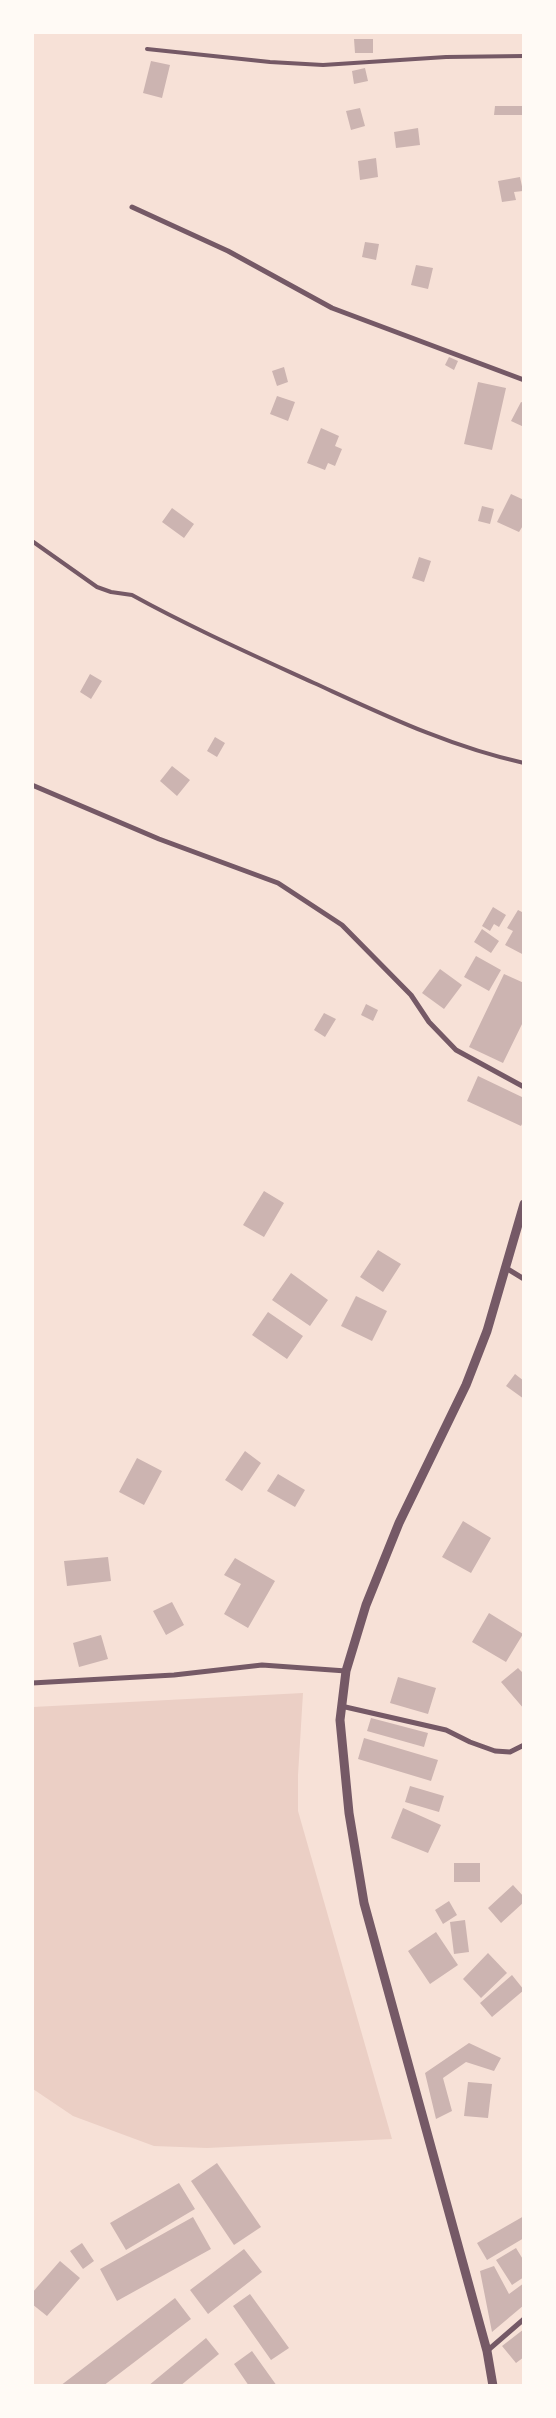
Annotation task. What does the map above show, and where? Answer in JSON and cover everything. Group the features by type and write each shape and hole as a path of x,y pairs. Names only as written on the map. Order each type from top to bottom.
{"street":[{"path":"132,207 237,256 332,308 524,380"},
{"path":"32,785 159,839 278,883 342,925 411,995 429,1022 456,1050 524,1087"},
{"path":"493,2386 487,2351 364,1903 349,1813 340,1720 346,1671 366,1605 399,1523 466,1385 487,1331 524,1204"},
{"path":"506,1268 524,1278"},
{"path":"32,1683 174,1675 262,1665 346,1671"},
{"path":"342,1706 446,1730 470,1742 495,1751 510,1752 524,1745"},
{"path":"487,2351 524,2318"}],"lane":[{"path":"147,49 323,65 446,57 524,56"},
{"path":"32,541 97,587 111,592 132,595 273,664 395,720 460,745 524,763"}],"shaded area":[{"path":"303,1693 298,1775 298,1811 392,2139 207,2148 154,2146 73,2116 33,2089 33,1707"}],"building":[{"path":"354,39 373,39 373,53 355,53"},
{"path":"151,61 170,65 162,98 143,93"},
{"path":"365,68 368,81 354,84 352,71"},
{"path":"495,106 522,106 522,115 494,115"},
{"path":"360,108 365,126 351,130 346,111"},
{"path":"418,128 420,145 396,148 394,132"},
{"path":"376,158 378,177 360,180 358,161"},
{"path":"520,177 523,191 514,192 516,200 502,202 498,181"},
{"path":"365,242 379,244 376,260 362,257"},
{"path":"416,265 433,268 428,289 411,285"},
{"path":"449,357 458,361 454,370 445,365"},
{"path":"284,367 288,382 277,386 272,371"},
{"path":"478,382 506,388 492,450 464,444"},
{"path":"277,396 295,402 288,421 270,414"},
{"path":"521,402 524,403 524,427 511,421"},
{"path":"321,428 339,436 335,446 342,449 335,466 328,463 325,470 307,463"},
{"path":"511,494 524,500 524,524 519,532 497,522"},
{"path":"482,506 494,509 490,524 478,521"},
{"path":"172,508 194,524 184,538 162,522"},
{"path":"419,557 431,561 424,582 412,578"},
{"path":"90,674 102,681 91,699 80,692"},
{"path":"215,737 225,743 217,757 207,751"},
{"path":"172,766 190,780 177,796 160,781"},
{"path":"493,907 506,915 499,927 494,924 490,931 482,926"},
{"path":"518,910 524,913 524,955 505,945 513,931 507,928"},
{"path":"482,929 499,941 491,953 474,942"},
{"path":"476,956 501,970 489,991 464,977"},
{"path":"440,969 462,985 444,1009 422,993"},
{"path":"504,974 524,983 524,1020 503,1063 469,1047"},
{"path":"366,1004 378,1010 373,1021 361,1015"},
{"path":"324,1013 336,1019 325,1037 314,1030"},
{"path":"478,1076 524,1098 524,1120 521,1126 467,1101"},
{"path":"264,1191 284,1203 264,1237 243,1225"},
{"path":"378,1250 401,1264 383,1292 360,1277"},
{"path":"291,1273 328,1300 310,1326 272,1300"},
{"path":"356,1296 387,1311 372,1341 341,1326"},
{"path":"268,1312 303,1336 287,1359 252,1335"},
{"path":"515,1374 524,1381 524,1399 506,1386"},
{"path":"245,1451 261,1463 242,1491 225,1480"},
{"path":"137,1458 162,1471 144,1505 119,1492"},
{"path":"278,1474 305,1490 295,1507 267,1491"},
{"path":"463,1521 491,1538 471,1573 442,1557"},
{"path":"108,1557 111,1581 67,1586 64,1561"},
{"path":"235,1558 275,1581 248,1628 224,1614 241,1584 224,1575"},
{"path":"172,1602 184,1625 166,1635 153,1611"},
{"path":"489,1613 523,1634 506,1662 472,1642"},
{"path":"101,1635 108,1659 79,1667 73,1643"},
{"path":"518,1668 524,1674 524,1709 501,1682"},
{"path":"398,1677 436,1688 428,1714 390,1703"},
{"path":"371,1718 428,1733 424,1747 367,1731"},
{"path":"364,1738 438,1760 431,1781 358,1759"},
{"path":"410,1786 444,1796 439,1812 405,1802"},
{"path":"403,1808 441,1825 428,1853 391,1838"},
{"path":"454,1863 480,1863 480,1882 454,1882"},
{"path":"513,1885 524,1897 524,1902 501,1923 488,1908"},
{"path":"449,1901 457,1915 443,1924 435,1910"},
{"path":"465,1920 469,1952 454,1954 450,1922"},
{"path":"436,1932 458,1965 430,1984 408,1951"},
{"path":"488,1953 507,1973 481,1998 463,1979"},
{"path":"512,1975 524,1990 492,2017 480,2003"},
{"path":"469,2043 501,2058 494,2071 466,2062 443,2078 452,2111 436,2119 425,2073"},
{"path":"468,2082 492,2084 488,2118 464,2116"},
{"path":"217,2163 261,2227 234,2245 191,2181"},
{"path":"179,2183 195,2209 126,2250 110,2223"},
{"path":"524,2216 524,2238 487,2260 477,2243"},
{"path":"193,2217 211,2249 117,2301 100,2269"},
{"path":"82,2243 94,2261 83,2269 70,2251"},
{"path":"516,2248 524,2261 524,2277 512,2285 496,2260"},
{"path":"244,2249 262,2272 208,2314 190,2290"},
{"path":"60,2261 80,2278 47,2316 32,2304 32,2293"},
{"path":"494,2266 509,2294 524,2283 524,2305 492,2332 480,2271"},
{"path":"250,2294 289,2348 271,2360 233,2306"},
{"path":"175,2298 191,2319 103,2386 60,2386"},
{"path":"524,2329 524,2357 516,2363 502,2346"},
{"path":"206,2338 219,2354 180,2386 148,2386"},
{"path":"252,2351 277,2386 249,2386 234,2364"}]}
